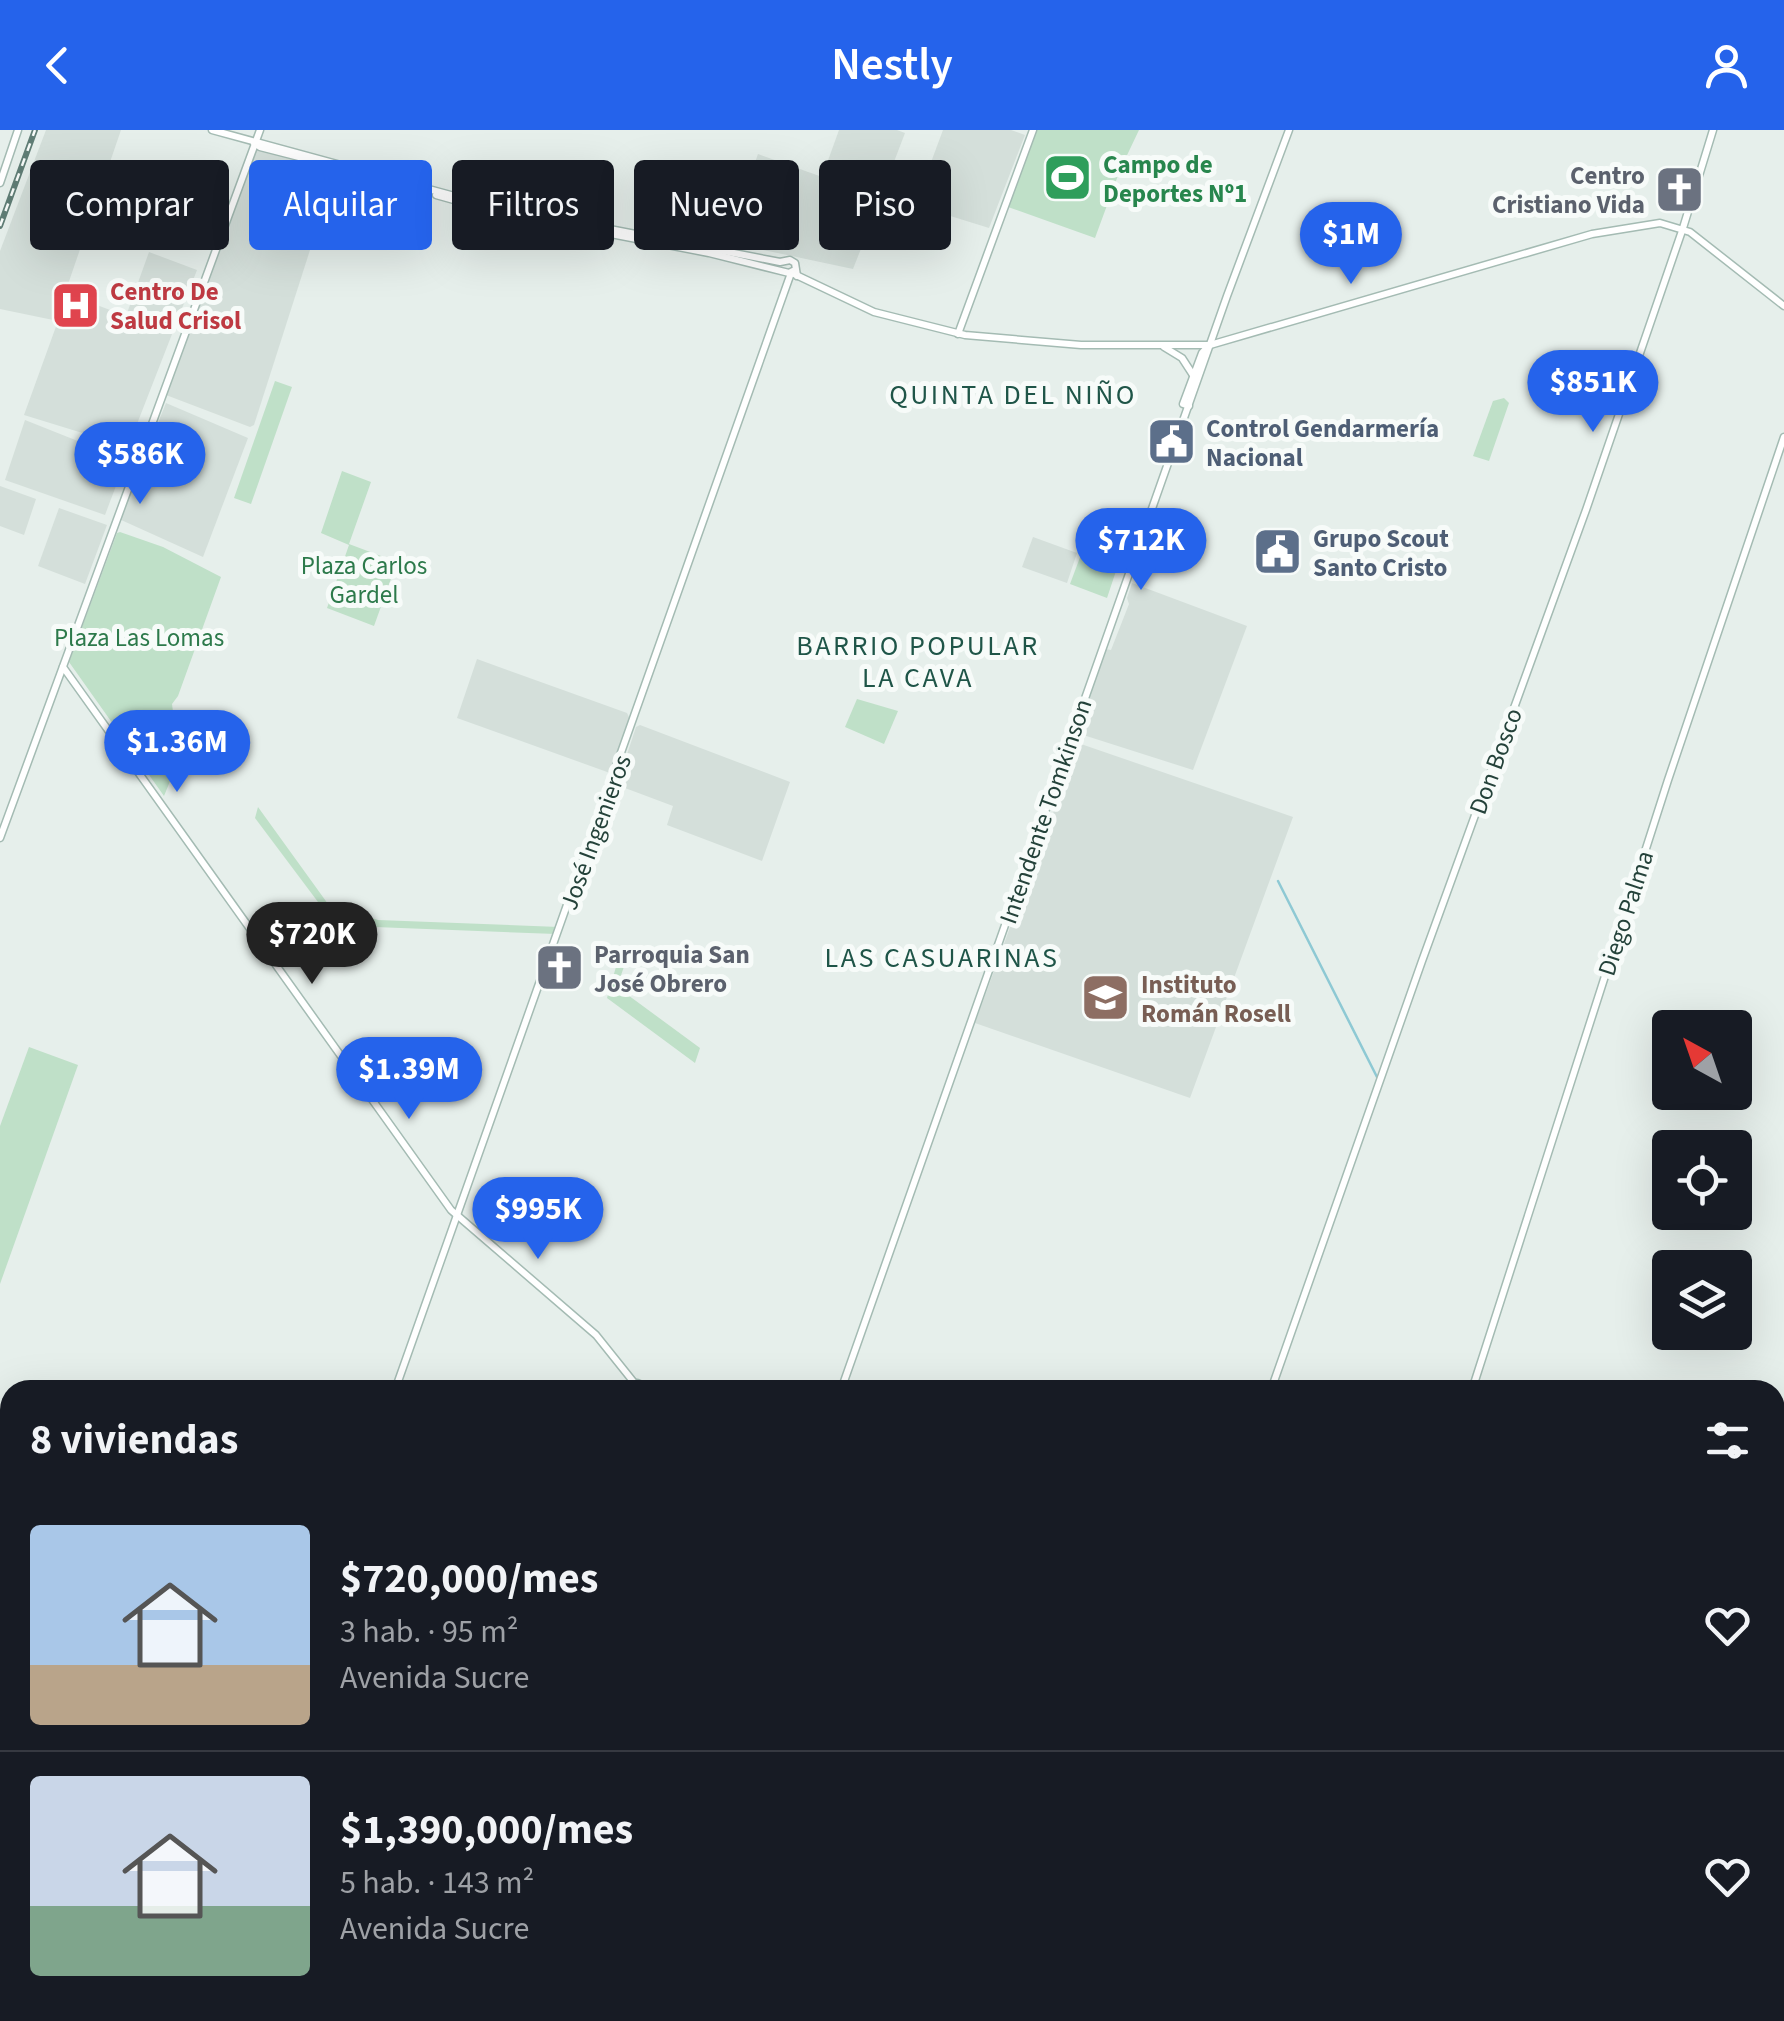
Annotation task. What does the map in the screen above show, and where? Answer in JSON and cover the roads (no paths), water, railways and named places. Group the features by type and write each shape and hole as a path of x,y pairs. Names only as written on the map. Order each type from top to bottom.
{"main road":[{"path":"0,183 18,130"},
{"path":"212,130 491,206 791,271 874,312 958,334 1080,345 1210,344 1592,234 1660,223 1683,228 1784,306"},
{"path":"0,838 260,130"},
{"path":"958,334 1032,130"},
{"name":"Intendente Tomkinson","path":"845,1380 1186,405 1289,130"},
{"name":"Don Bosco","path":"1275,1380 1586,510 1713,130"},
{"name":"José Ingenieros","path":"399,1380 791,271"},
{"name":"Intendente Tomkinson","path":"1186,405 1202,353 1210,344"},
{"path":"1163,346 1182,358 1193,376"},
{"name":"Diego Palma","path":"1475,1380 1666,786 1784,437"},
{"path":"63,667 334,1050 458,1217 596,1335 633,1380"}],"waterway":[{"path":"1278,881 1378,1079"}],"railway":[{"path":"0,226 35,130"}],"place":[{"name":"Campo de Deportes Nº1","path":"1068,178"},
{"name":"Centro Cristiano Vida","path":"1680,189"},
{"name":"Centro De Salud Crisol","path":"75,305"},
{"name":"Control Gendarmería Nacional","path":"1171,442"},
{"name":"Grupo Scout Santo Cristo","path":"1278,552"},
{"name":"Parroquia San José Obrero","path":"559,968"},
{"name":"Instituto Román Rosell","path":"1106,998"}],"district":[{"name":"QUINTA DEL NIÑO","path":"1013,394"},
{"name":"BARRIO POPULAR LA CAVA","path":"918,661"},
{"name":"LAS CASUARINAS","path":"942,957"}],"park label":[{"name":"Plaza Carlos Gardel","path":"364,580"},
{"name":"Plaza Las Lomas","path":"139,637"}]}
